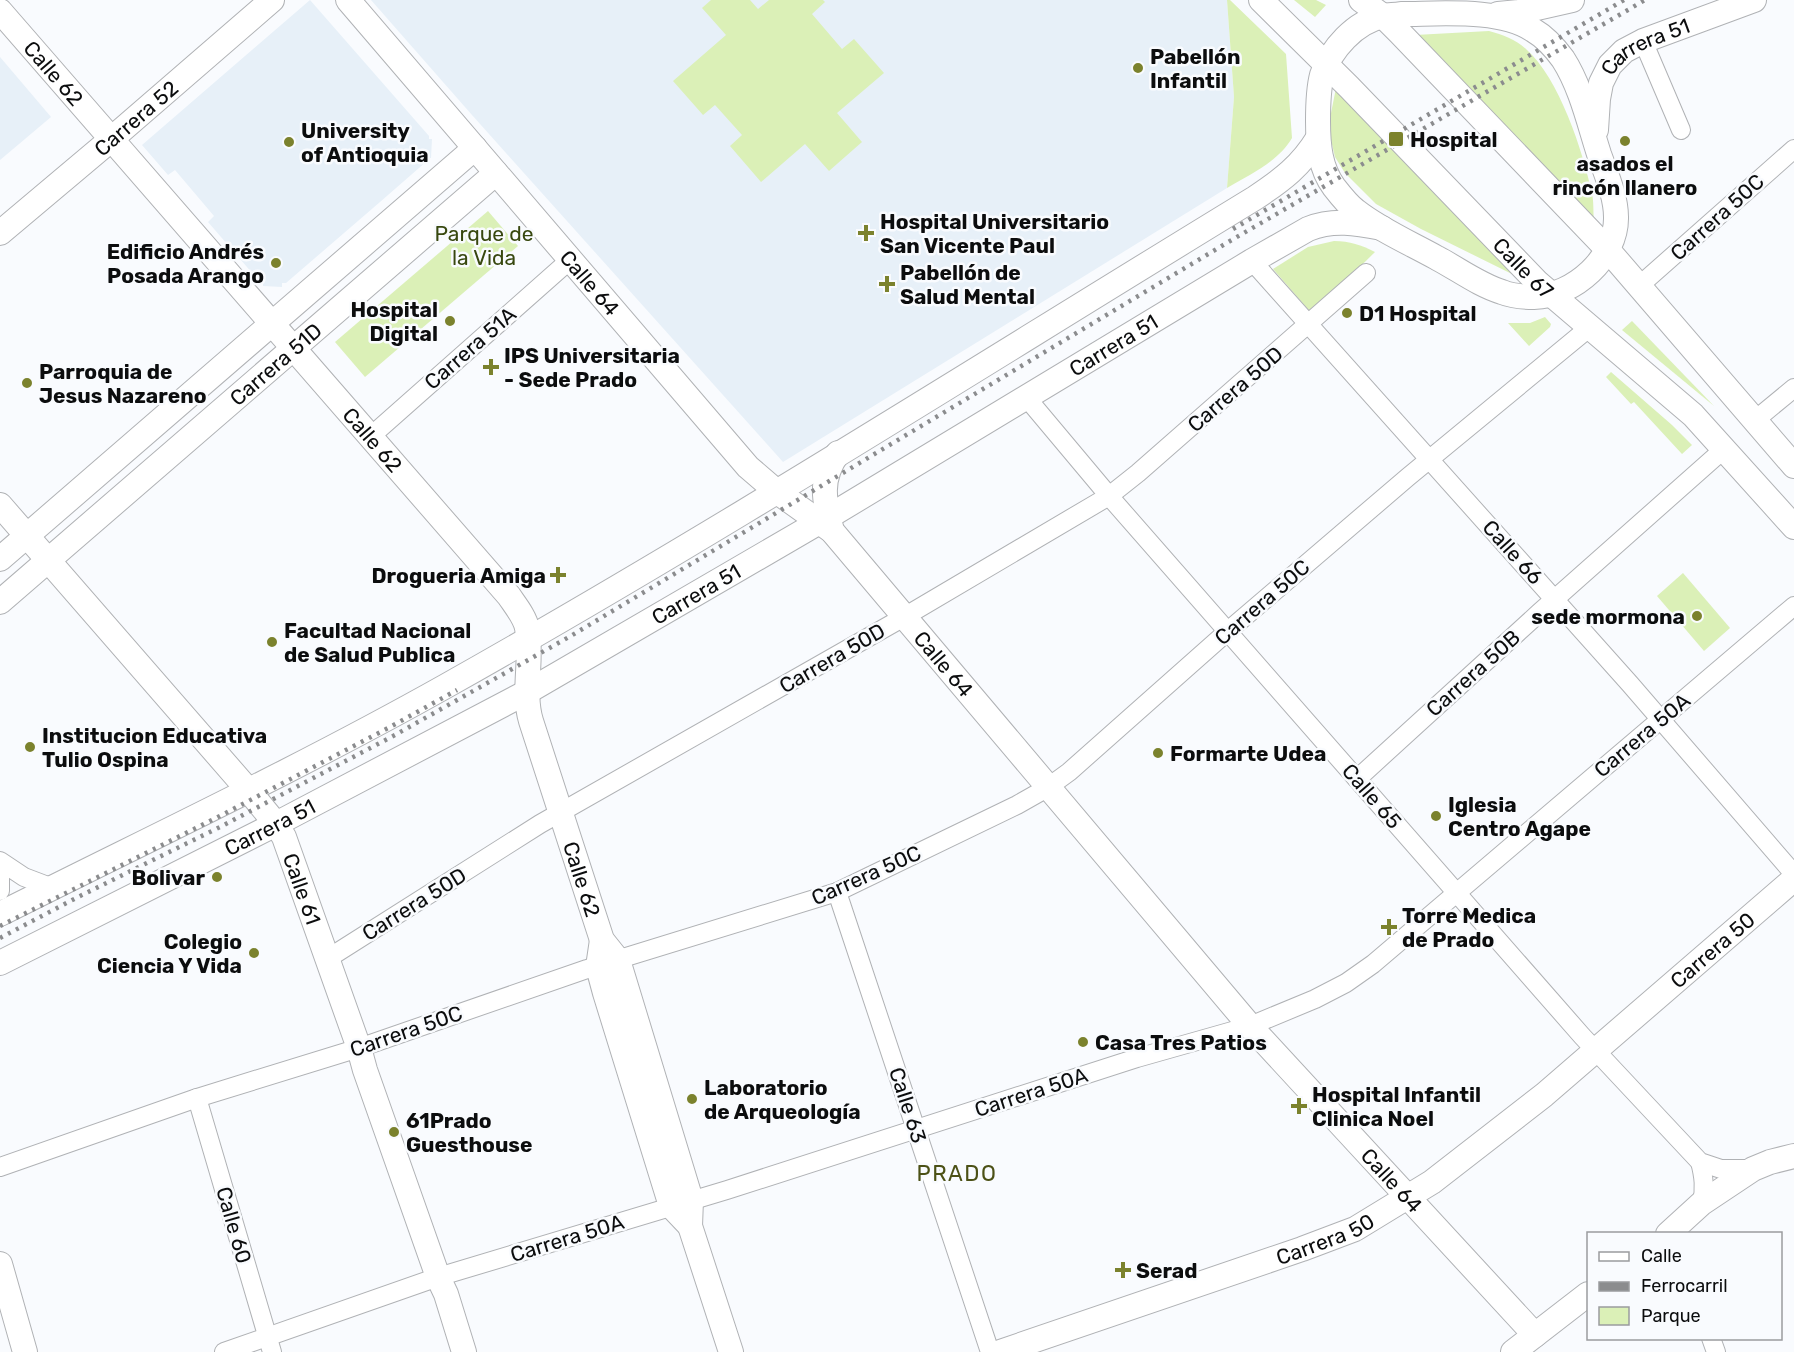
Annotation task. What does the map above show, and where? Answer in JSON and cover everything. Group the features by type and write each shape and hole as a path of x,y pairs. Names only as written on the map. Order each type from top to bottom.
{"main road":[{"name":"Carrera 52","path":"0,233 272,0"},
{"name":"Calle 64","path":"348,0 748,467 777,491 827,523 1047,788 1250,1026 1535,1335"},
{"name":"Calle 67","path":"1261,0 1522,267 1683,406 1794,527"},
{"path":"1361,0 1383,16 1608,250 1794,466"},
{"path":"1486,14 1522,24 1538,33 1563,60 1573,78 1611,191 1617,217 1613,239 1608,250 1590,273 1568,288 1552,295 1535,297 1502,292 1382,228 1356,211 1333,186 1323,169 1318,138 1319,88 1326,65 1347,36 1364,24 1383,16 1519,12 1572,0"},
{"name":"Carrera 51","path":"1595,142 1598,99 1605,74 1615,58 1643,41 1754,0"},
{"name":"Calle 62","path":"0,11 509,596 527,626 528,711 602,939 681,1203 730,1352"},
{"name":"Carrera 51","path":"0,914 249,791 446,686 528,639 777,491 1270,188 1300,164 1318,138"},
{"name":"Carrera 51D","path":"0,559 475,148"},
{"name":"Carrera 51D","path":"0,602 496,173"},
{"name":"Carrera 51","path":"0,963 276,824 527,692 827,523 1026,397 1252,261 1318,225 1341,222 1382,228"},
{"path":"827,523 825,496 827,475 838,453"},
{"name":"Calle 61","path":"0,505 276,824 286,843 438,1277 446,1294 464,1352"},
{"name":"Carrera 50","path":"1000,1352 1355,1229 1432,1182 1544,1095 1794,879"},
{"path":"1673,1232 1702,1203 1753,1169 1770,1161 1794,1156"},
{"path":"0,1264 25,1352"},
{"path":"1513,1352 1587,1295"}],"street":[{"path":"1643,41 1681,130"},
{"name":"Carrera 50C","path":"1640,286 1794,149"},
{"name":"Carrera 51A","path":"370,437 571,260"},
{"name":"Calle 66","path":"1252,261 1555,599 1794,874"},
{"name":"Carrera 50D","path":"327,959 561,813 904,617 1109,496 1366,273"},
{"name":"Carrera 50C","path":"0,1167 197,1098 358,1048 608,963 837,892 1017,805 1069,772 1430,459 1590,327"},
{"path":"1754,420 1794,388"},
{"name":"Calle 65","path":"1026,397 1109,496 1596,1051 1700,1162"},
{"name":"Carrera 50B","path":"1357,779 1724,449"},
{"name":"Carrera 50A","path":"224,1352 270,1344 438,1277 916,1130 1137,1058 1250,1026 1315,999 1346,983 1373,964 1794,606"},
{"path":"0,861 24,877 52,888"},
{"path":"0,875 0,891"},
{"name":"Calle 63","path":"837,892 990,1352"},
{"name":"Calle 60","path":"197,1098 270,1344"},
{"path":"1700,1162 1721,1168 1753,1169"},
{"path":"1700,1162 1705,1189 1702,1203"}],"shaded area":[{"name":"University of Antioquia","path":"310,0 429,136 429,139 432,139 431,158 428,158 286,283 282,283 282,287 263,286 263,282 260,282 208,222 214,216 175,170 168,175 142,145"},
{"name":"Hospital Universitario San Vicente Paul","path":"371,0 1227,0 1234,97 1227,188 783,462"},
{"path":"0,57 51,117 0,160"}],"green space":[{"path":"711,0 750,0 758,9 769,0 823,0 825,2 812,14 842,49 854,39 884,73 837,113 862,142 829,171 805,144 761,182 730,146 742,135 715,105 703,115 673,81 726,35 702,8"},
{"path":"1227,0 1230,0 1286,54 1292,138 1271,161 1227,188 1234,97"},
{"path":"1294,0 1316,0 1326,5 1315,17"},
{"path":"1489,31 1509,38 1526,49 1538,62 1559,96 1583,157 1593,197 1594,221 1415,35"},
{"path":"1336,88 1516,276 1376,204 1345,173 1335,157 1331,140 1331,113"},
{"name":"Parque de la Vida","path":"488,211 518,246 365,377 335,342"},
{"path":"1334,241 1355,244 1375,252 1312,314 1273,269 1308,247"},
{"path":"1545,317 1551,324 1550,327 1529,346 1508,323 1530,323"},
{"path":"1632,321 1714,406 1622,330"},
{"path":"1611,372 1692,445 1682,454 1634,402 1631,404 1606,377"},
{"name":"sede mormona","path":"1683,573 1730,628 1704,651 1657,596"}],"railway":[{"path":"1233,229 1624,0"},
{"path":"0,938 222,826 395,735 569,637 1230,241 1645,0"},
{"path":"0,926 216,818 457,690"}],"place":[{"name":"Pabellón Infantil","path":"1138,68"},
{"name":"Hospital","path":"1396,139"},
{"name":"asados el rincón llanero","path":"1625,141"},
{"name":"University of Antioquia","path":"289,142"},
{"name":"Hospital Universitario San Vicente Paul","path":"866,233"},
{"name":"Edificio Andrés Posada Arango","path":"276,263"},
{"name":"Pabellón de Salud Mental","path":"887,284"},
{"name":"D1 Hospital","path":"1347,313"},
{"name":"Hospital Digital","path":"450,321"},
{"name":"IPS Universitaria - Sede Prado","path":"491,367"},
{"name":"Parroquia de Jesus Nazareno","path":"27,383"},
{"name":"Drogueria Amiga","path":"558,575"},
{"name":"sede mormona","path":"1697,616"},
{"name":"Facultad Nacional de Salud Publica","path":"272,642"},
{"name":"Institucion Educativa Tulio Ospina","path":"30,747"},
{"name":"Formarte Udea","path":"1158,753"},
{"name":"Iglesia Centro Agape","path":"1436,816"},
{"name":"Bolivar","path":"217,877"},
{"name":"Torre Medica de Prado","path":"1389,927"},
{"name":"Colegio Ciencia Y Vida","path":"254,953"},
{"name":"Casa Tres Patios","path":"1083,1042"},
{"name":"Laboratorio de Arqueología","path":"692,1099"},
{"name":"Hospital Infantil Clinica Noel","path":"1299,1106"},
{"name":"61Prado Guesthouse","path":"394,1132"},
{"name":"Serad","path":"1123,1270"}],"district":[{"name":"PRADO","path":"957,1173"}]}
